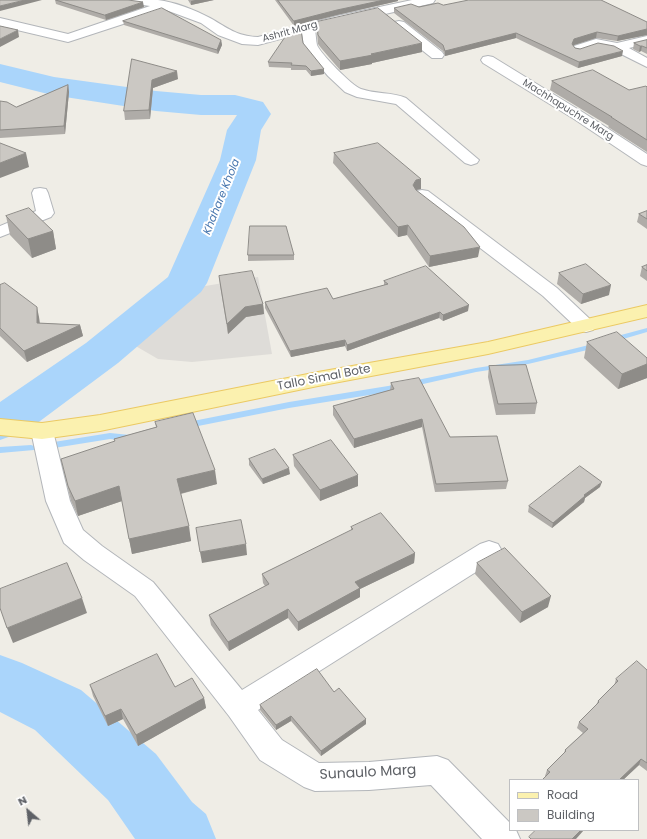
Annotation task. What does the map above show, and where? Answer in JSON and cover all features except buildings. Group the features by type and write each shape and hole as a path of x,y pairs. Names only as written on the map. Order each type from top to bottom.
{"main road":[{"name":"Tallo Simal Bote","path":"7,427 42,431 100,423 310,380 480,349 647,311"}],"street":[{"name":"Ashrit Marg","path":"133,0 164,5 205,20 223,32 242,40 258,41 337,20 429,0"},
{"path":"0,22 68,38 164,5"},
{"path":"380,11 437,55"},
{"path":"308,28 311,47 333,73 350,88 357,92 402,101 471,160"},
{"path":"617,47 647,40"},
{"path":"579,49 596,43 617,47 647,63"},
{"name":"Machhapuchre Marg","path":"488,60 579,116 647,161"},
{"path":"0,232 45,213 40,193"},
{"path":"422,195 550,292 586,326"},
{"name":"Sunaulo Marg","path":"42,431 58,501 73,536 93,553 144,588 239,707 271,750 314,777 369,776 437,770 504,839"},
{"path":"239,707 489,551"}],"shaded area":[{"path":"258,277 272,354 192,362 158,359 127,341 188,289"}],"waterway":[{"name":"Khahare Khola","path":"0,73 52,86 156,101 201,105 235,105 251,109 254,114 244,130 238,160 186,283 102,353 11,418 0,423"},
{"path":"613,340 647,330"},
{"path":"188,425 289,405 388,389 476,370 528,362 597,345"},
{"path":"54,445 110,436 130,438"},
{"path":"0,450 31,448"},
{"name":"Khahare Khola","path":"0,682 58,710 132,777 167,826 181,839"}]}
